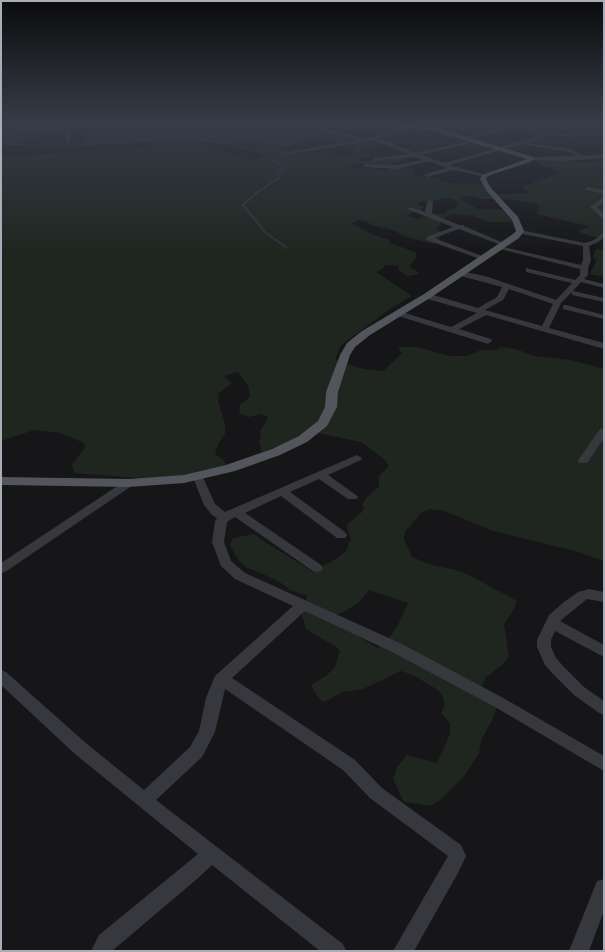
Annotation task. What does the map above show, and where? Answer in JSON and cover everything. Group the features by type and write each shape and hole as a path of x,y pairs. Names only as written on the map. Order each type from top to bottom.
{"main road":[{"path":"1,481 129,483 184,479 230,468 276,452 303,439 323,423 331,407 332,392 345,355 351,345 398,313 427,296 520,232 520,226 488,189 483,179 484,176 502,168"}],"street":[{"path":"427,175 451,168"},
{"path":"455,168 484,176"},
{"path":"588,189 604,192"},
{"path":"604,199 593,207 604,218"},
{"path":"429,215 428,211 430,202"},
{"path":"410,209 461,226 501,246 584,268"},
{"path":"461,226 429,239 483,258"},
{"path":"520,232 586,245 596,241 604,234"},
{"path":"544,329 557,304 580,282 584,275 584,268 587,260 586,245"},
{"path":"529,270 604,286"},
{"path":"460,273 557,304"},
{"path":"453,329 481,312 500,298 506,287"},
{"path":"575,293 604,300"},
{"path":"427,296 544,329 602,342"},
{"path":"566,307 604,317"},
{"path":"398,313 488,341"},
{"path":"555,327 602,342"},
{"path":"583,461 604,431"},
{"path":"358,458 281,491 220,521 218,542 225,563 240,576 397,648 500,703 604,764"},
{"path":"320,475 352,497"},
{"path":"198,476 210,505 230,515 317,568"},
{"path":"1,569 129,483"},
{"path":"281,491 341,535"},
{"path":"604,597 594,594 583,595 554,619 544,640 544,647 550,661 579,691 604,709"},
{"path":"144,801 196,752 207,732 218,683 303,605"},
{"path":"552,623 604,652"},
{"path":"1,676 82,749 144,801 336,951"},
{"path":"222,679 349,765 376,793 455,851 457,856 452,868 403,951"},
{"path":"101,951 106,942 191,873 211,854"},
{"path":"579,951 586,929 604,888"}],"shaded area":[{"path":"1,168 372,168 387,171 386,168 409,168 414,169 414,174 418,176 433,178 449,183 484,184 484,188 488,192 495,194 527,194 529,191 523,189 524,186 555,175 558,171 551,168 604,168 604,240 578,232 589,226 538,214 537,212 540,208 537,204 507,199 482,199 471,196 460,198 477,209 502,210 513,222 487,222 474,216 452,214 445,217 440,222 441,224 437,228 441,233 439,239 440,241 434,244 406,237 393,230 370,225 368,222 359,220 351,223 373,235 389,240 390,243 415,252 417,257 409,266 420,274 407,276 399,270 399,266 393,265 386,265 376,272 412,296 390,309 344,343 340,347 335,360 363,369 383,371 402,353 398,347 418,347 450,356 467,356 481,350 497,350 501,347 516,349 534,356 571,360 604,369 604,561 575,551 493,531 444,511 430,509 421,513 405,532 404,539 412,557 432,565 467,574 517,601 514,609 504,624 509,657 502,665 485,678 482,687 497,707 481,741 479,753 464,776 441,799 431,806 404,802 393,779 397,767 407,755 437,763 450,734 450,723 441,713 445,704 438,690 413,675 401,671 363,689 343,692 324,702 319,699 311,685 327,675 335,667 340,651 306,629 302,616 307,596 290,590 281,583 246,567 239,561 230,545 233,538 254,534 312,571 333,561 346,551 351,539 347,525 363,511 364,508 362,505 367,497 379,486 379,476 389,466 385,460 361,442 308,431 284,444 262,452 259,442 261,437 260,432 268,417 261,414 249,417 239,413 240,405 250,397 248,385 238,372 224,376 232,383 219,393 218,401 225,424 225,434 218,444 215,455 223,459 226,465 193,474 167,477 138,478 74,473 72,464 85,448 84,443 60,433 34,430 1,441","holes":["447,198 459,202 456,207 448,210 445,214 433,214 417,219 407,216 413,212 421,211 424,207 417,205 421,201 430,202","369,590 408,603 397,627 385,644 377,648 360,637 336,616 357,604"]},
{"path":"596,249 604,250 604,277 590,274 596,262 595,258 593,257"}],"waterway":[{"path":"256,193 279,178 277,175 282,168"},
{"path":"258,192 243,205 266,233 287,248"}]}
